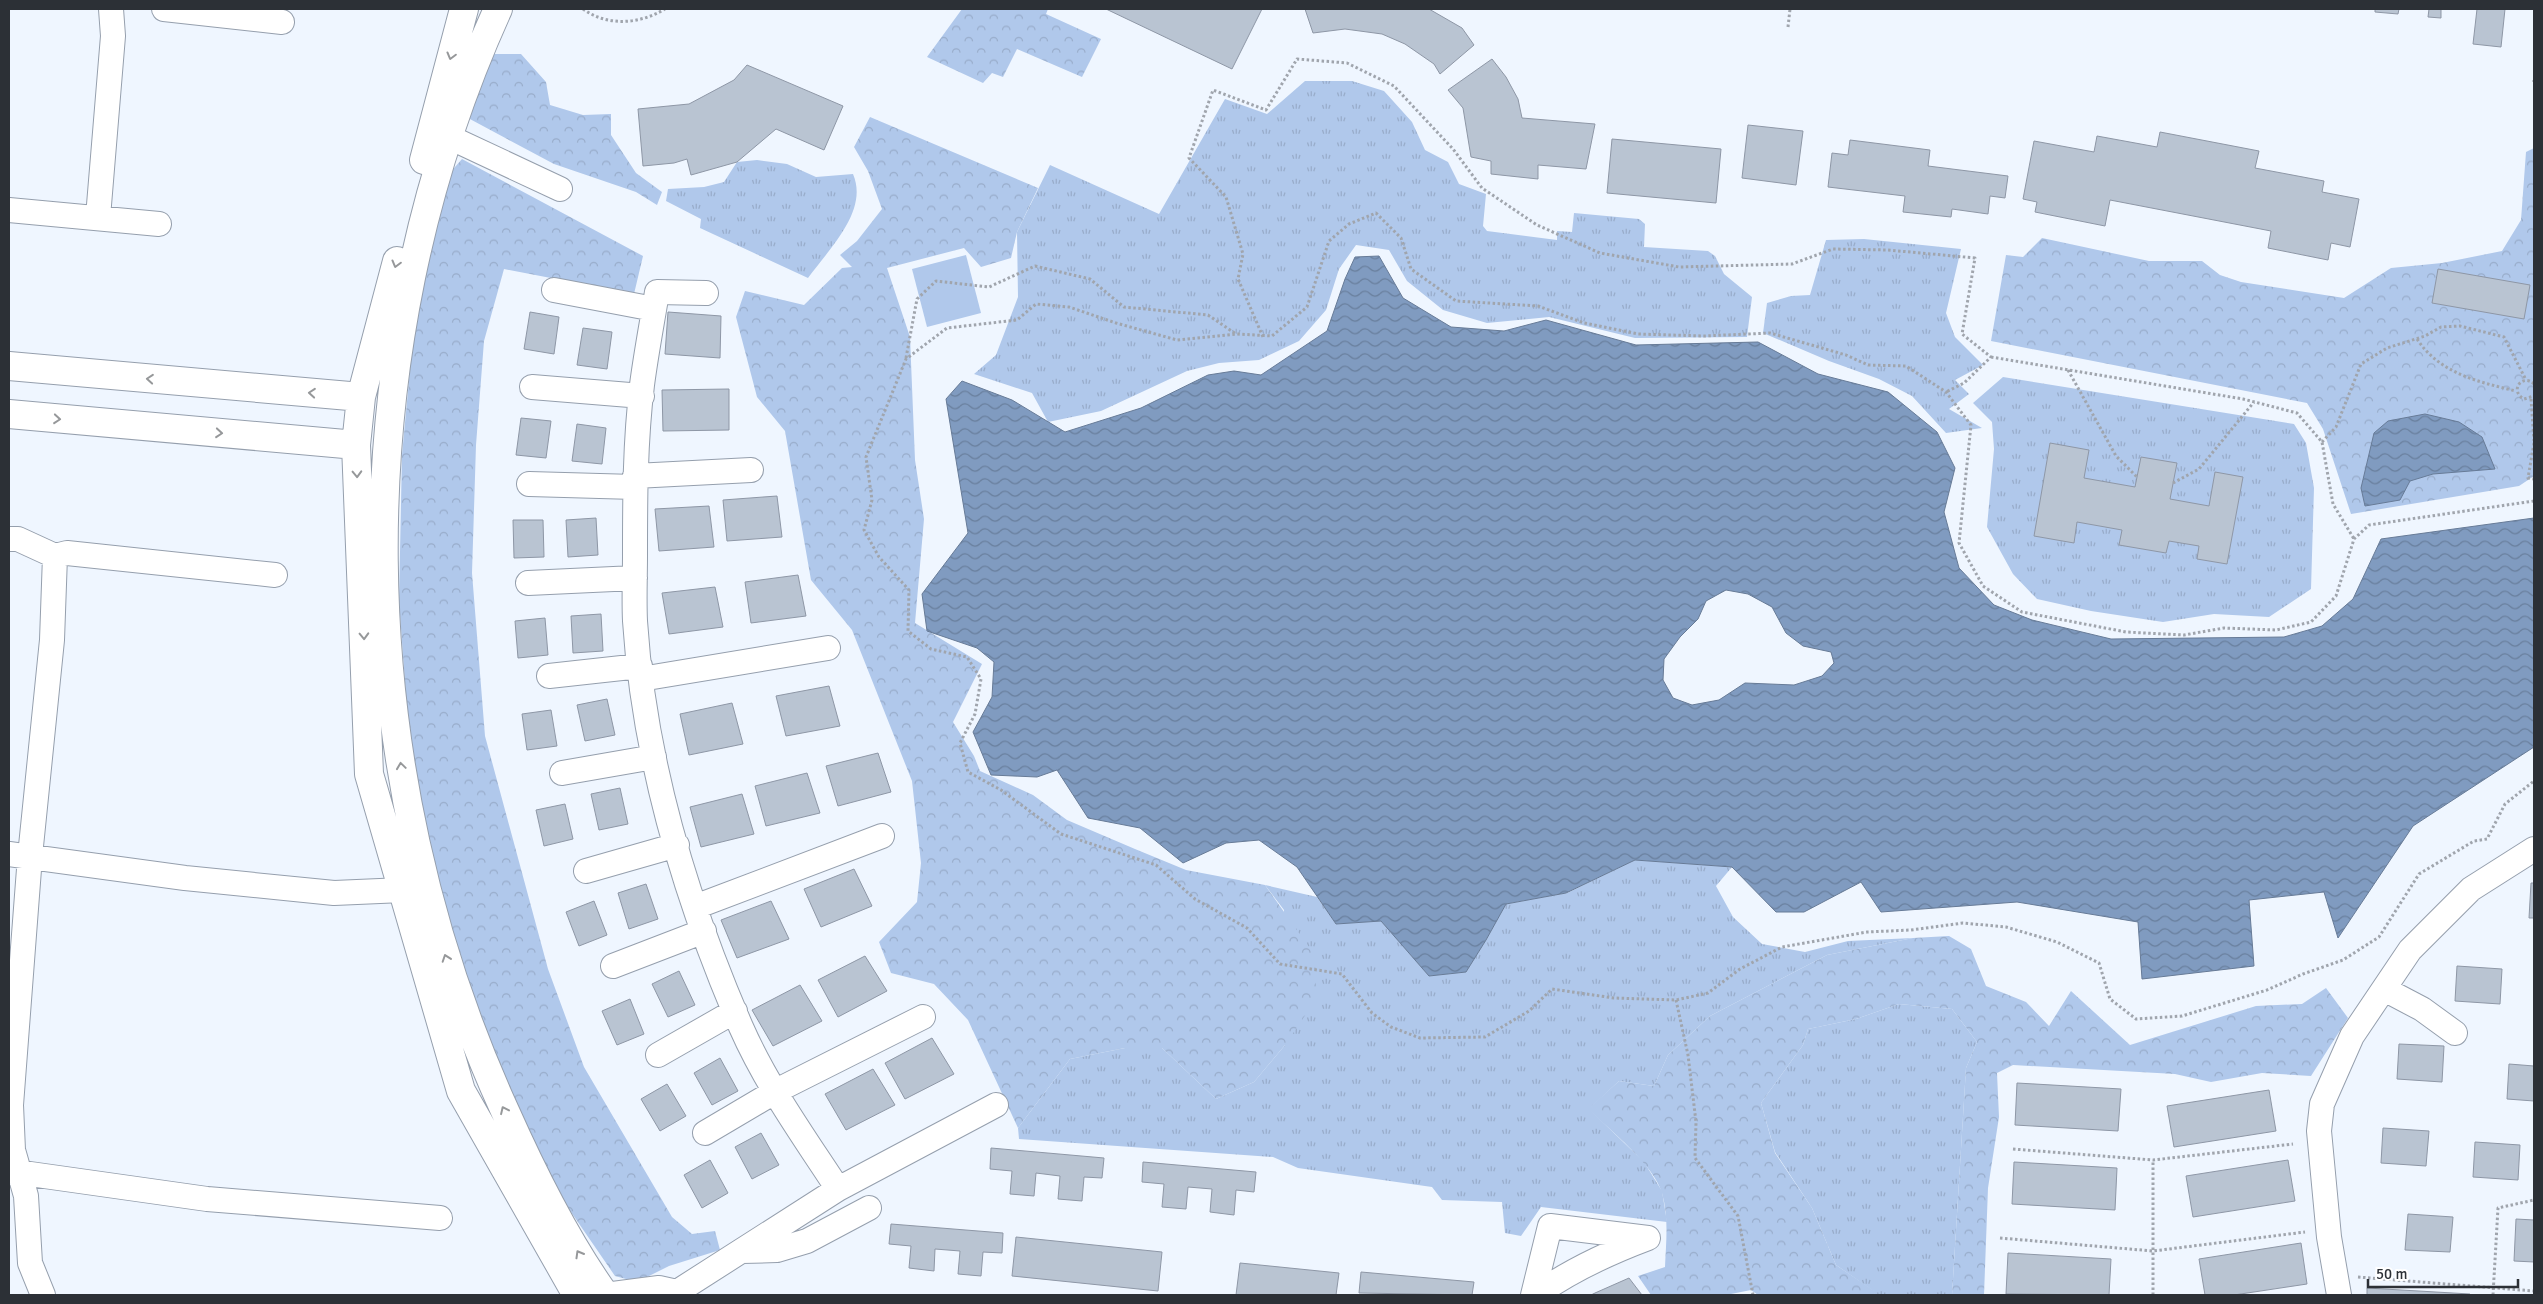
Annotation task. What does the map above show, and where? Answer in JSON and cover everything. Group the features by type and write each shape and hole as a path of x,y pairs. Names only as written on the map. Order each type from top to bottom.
{"street":[{"path":"98,217 113,36 111,9"},
{"path":"164,9 282,22"},
{"path":"464,9 361,397 356,445 369,774 460,1091 577,1295"},
{"path":"498,9 479,50 437,172 407,297 389,424 382,552 389,681 409,818 437,933 479,1054 532,1171 605,1295 659,1288 676,1294 838,1189 996,1105"},
{"path":"449,137 560,189"},
{"path":"9,210 159,224"},
{"path":"554,290 654,309"},
{"path":"706,293 657,292 654,309 642,396 635,482 635,621 641,673 659,783 695,907 704,931 742,1028 776,1091 838,1189"},
{"path":"9,366 361,397"},
{"path":"532,387 642,396"},
{"path":"9,414 356,445"},
{"path":"529,484 635,482 751,470"},
{"path":"9,538 18,539 55,556 68,553 275,575"},
{"path":"43,1295 30,1264 26,1196 15,1173 11,1105 19,855 52,640 55,556"},
{"path":"528,583 635,578"},
{"path":"549,676 641,673 828,648"},
{"path":"562,773 654,757"},
{"path":"695,907 882,836"},
{"path":"586,871 677,845"},
{"path":"2339,1295 2327,1218 2319,1131 2322,1104 2352,1036 2410,950 2471,889 2534,849"},
{"path":"19,855 185,878 334,893 403,890"},
{"path":"613,966 704,931"},
{"path":"2384,989 2422,1009 2455,1033"},
{"path":"658,1055 735,1011"},
{"path":"706,1133 776,1091 923,1017"},
{"path":"15,1173 207,1199 440,1218"},
{"path":"742,1250 777,1250 807,1241 869,1208"},
{"path":"1533,1295 1550,1226 1648,1238 1612,1252 1563,1276 1536,1295"}],"path":[{"path":"583,9 590,14 610,21 632,22 652,16 665,9"},
{"path":"1788,27 1790,9"},
{"path":"1263,337 1238,278 1243,254 1226,197 1189,158 1213,90 1266,110 1297,59 1346,62 1394,86 1453,149 1482,188 1537,225 1600,253 1678,267 1792,264 1832,249 1888,250 1976,258 1962,334 1991,357 2254,402 2297,413 2322,442 2333,504 2354,539"},
{"path":"906,359 947,328 1017,320 1036,304 1069,307 1116,323 1177,340 1236,334 1272,336 1307,308 1328,241 1349,224 1376,213 1401,238 1411,269 1456,301 1538,306 1584,323 1638,334 1704,336 1770,333 1846,355 1868,365 1906,366 1946,392 1971,425 1959,543 1983,586 2022,612 2126,632 2184,635 2224,628 2276,630 2311,622 2336,596 2354,539 2369,526 2534,501"},
{"path":"1236,334 1208,315 1124,307 1090,279 1035,266 989,287 936,281 917,299 906,359 866,457 872,500 864,530 879,557 909,590 908,632 931,649 967,657 981,679 975,714 960,743 968,772 1001,790 1061,834 1156,865 1195,899 1247,928 1280,964 1342,974 1372,1013 1391,1027 1420,1038 1485,1037 1529,1011 1552,989 1614,998 1676,1000 1708,993 1740,969 1782,947 1866,932 1911,930 1963,922 2006,927 2057,942 2099,963 2110,999 2136,1019 2182,1016 2267,990 2342,960 2379,937 2419,874 2474,841 2487,840 2505,804 2534,781"},
{"path":"2322,442 2336,427 2361,364 2387,348 2417,339 2441,327 2460,326 2504,337 2526,380 2534,384"},
{"path":"2417,339 2427,354 2456,373 2484,384 2516,391 2521,398 2531,399"},
{"path":"1946,392 1964,382 1991,357"},
{"path":"2068,370 2116,456 2137,477"},
{"path":"2516,391 2518,384 2526,380"},
{"path":"2534,396 2531,399 2534,442 2528,478 2534,480"},
{"path":"2173,483 2199,469 2254,402"},
{"path":"1676,1000 1688,1056 1696,1122 1695,1158 1738,1216 1753,1295"},
{"path":"2013,1150 2154,1160 2293,1144"},
{"path":"2153,1295 2154,1160"},
{"path":"2493,1295 2498,1208 2534,1200"},
{"path":"2000,1238 2154,1251 2305,1232"},
{"path":"2354,1276 2493,1286 2534,1291"}],"green space":[{"path":"962,9 1048,9 1046,14 1101,39 1082,77 1017,49 1003,77 992,73 983,83 927,57"},
{"path":"492,54 521,54 546,82 550,105 583,115 611,114 611,135 636,173 662,192 657,205 636,192 554,164 468,118"},
{"path":"1305,81 1352,81 1384,91 1412,122 1425,150 1448,162 1459,184 1486,194 1483,226 1487,231 1557,240 1557,231 1572,232 1574,213 1639,219 1645,224 1644,247 1708,251 1715,256 1724,274 1752,297 1747,337 1635,338 1549,317 1487,323 1443,310 1407,281 1389,250 1356,245 1339,269 1326,310 1299,341 1259,360 1219,363 1187,371 1101,411 1048,422 1032,393 974,374 996,355 1018,297 1017,232 1050,165 1159,214 1225,99 1267,114"},
{"path":"870,117 1038,188 1017,232 1011,258 981,267 964,248 887,268 910,337 915,460 924,519 915,623 982,664 953,722 974,756 980,771 1033,795 1067,820 1186,870 1265,885 1313,953 1317,998 1285,1045 1254,1082 1216,1099 1162,1048 1125,1048 1070,1059 1018,1128 968,1020 934,984 891,973 879,942 917,902 921,863 912,781 852,630 811,580 785,431 757,397 736,317 745,291 804,305 842,268 852,267 840,255 857,241 882,209 868,171 854,147"},
{"path":"2534,148 2534,476 2519,486 2351,514 2323,429 2307,403 1991,341 2006,255 2023,257 2042,238 2149,261 2202,261 2220,275 2241,282 2344,298 2391,268 2442,263 2502,251 2521,220 2526,152"},
{"path":"462,159 643,256 634,294 504,269 484,341 476,445 472,573 485,736 548,969 584,1067 672,1217 692,1234 715,1231 720,1250 669,1266 637,1282 615,1276 551,1183 470,997 412,777 399,601 402,455 415,316 448,175"},
{"path":"757,160 787,164 816,177 853,174 857,188 856,202 851,216 836,242 808,278 700,228 701,219 666,201 668,189 704,187 724,182 737,162"},
{"path":"1864,239 1961,249 1946,313 1955,337 1983,365 1955,380 1969,394 1949,409 1982,428 1946,433 1912,396 1879,379 1829,361 1763,333 1767,303 1791,296 1810,295 1826,240"},
{"path":"966,255 981,313 927,327 912,269"},
{"path":"2003,377 2294,424 2306,443 2314,488 2311,589 2269,617 2214,614 2163,622 2091,611 2037,599 2013,574 1987,527 1994,449 1992,422 1973,403"},
{"path":"1635,860 1732,867 1716,886 1733,917 1762,944 1805,952 1848,941 1913,938 1827,955 1710,1016 1668,1055 1654,1086 1619,1081 1589,1109 1644,1162 1662,1191 1667,1222 1541,1207 1521,1236 1505,1233 1502,1202 1442,1200 1432,1187 1298,1168 1273,1157 1019,1139 1018,1128 1070,1059 1125,1048 1162,1048 1216,1099 1254,1082 1285,1045 1284,910 1265,885 1317,897 1336,924 1381,921 1429,976 1466,972 1506,904 1567,893"},
{"path":"1949,936 1971,949 1986,986 2026,1002 2049,1026 2071,991 2130,1045 2256,1006 2302,1004 2326,988 2348,1018 2311,1076 2262,1073 2211,1082 2175,1074 2013,1065 1997,1073 1999,1117 1988,1188 1984,1295 1952,1295 1966,1068 1977,1042 1952,1009 1899,1004 1856,1019 1808,1029 1803,1045 1761,1103 1775,1153 1812,1208 1836,1265 1876,1292 1874,1295 1758,1295 1751,1290 1726,1295 1651,1295 1638,1276 1665,1267 1666,1221 1662,1193 1650,1171 1641,1160 1588,1109 1619,1081 1654,1086 1668,1055 1710,1016 1827,955 1913,938"},
{"path":"1899,1004 1952,1009 1977,1042 1966,1068 1952,1295 1874,1295 1875,1292 1836,1265 1812,1208 1775,1152 1761,1103 1803,1045 1808,1029 1856,1019"}],"water":[{"path":"1379,256 1403,298 1451,327 1504,331 1546,320 1636,345 1758,342 1818,374 1888,392 1937,432 1955,468 1944,512 1959,568 1994,605 2032,620 2111,639 2284,637 2322,626 2353,599 2381,539 2534,518 2534,747 2413,826 2338,938 2324,892 2249,900 2254,966 2142,979 2138,922 2017,902 1881,912 1861,882 1804,912 1776,912 1732,867 1635,860 1566,893 1506,904 1466,972 1429,976 1381,921 1336,924 1297,867 1259,840 1226,843 1183,863 1140,828 1088,818 1057,770 1037,777 991,775 973,732 992,697 994,662 977,648 927,631 922,594 968,533 946,399 962,381 1012,400 1065,432 1141,408 1208,375 1234,371 1261,375 1327,331 1345,279 1355,257","holes":["1726,590 1748,594 1772,607 1786,633 1803,646 1831,652 1834,663 1822,676 1794,685 1745,683 1719,700 1692,705 1673,698 1663,680 1664,659 1680,637 1698,619 1706,601"]},
{"path":"2425,414 2459,422 2482,437 2495,469 2433,474 2410,481 2400,500 2365,506 2361,488 2374,433 2388,421"}],"building":[{"path":"1106,9 1262,9 1232,69"},
{"path":"1305,9 1429,9 1462,28 1474,45 1440,74 1434,64 1405,44 1382,34 1345,29 1313,33"},
{"path":"2375,9 2399,9 2398,14 2375,12"},
{"path":"2429,9 2441,9 2441,18 2428,17"},
{"path":"2477,9 2505,9 2501,47 2473,44"},
{"path":"1492,59 1506,77 1518,99 1522,118 1595,124 1586,169 1538,165 1538,179 1491,174 1491,161 1471,157 1463,108 1448,90"},
{"path":"747,65 843,106 824,150 776,129 737,162 691,175 687,159 674,163 643,166 638,109 689,104 734,80"},
{"path":"1748,125 1803,131 1796,185 1742,178"},
{"path":"2160,132 2259,151 2255,168 2324,181 2322,192 2359,199 2350,247 2331,243 2328,260 2268,248 2271,231 2110,200 2105,226 2035,212 2037,202 2023,199 2034,141 2094,152 2097,136 2157,147"},
{"path":"1612,139 1721,149 1716,203 1607,193"},
{"path":"1850,140 1930,150 1928,166 2008,176 2005,198 1990,196 1988,214 1952,209 1951,217 1903,212 1905,196 1828,187 1832,153 1848,155"},
{"path":"2438,269 2530,285 2524,319 2432,303"},
{"path":"530,312 559,317 554,354 524,349"},
{"path":"668,312 721,316 720,358 665,354"},
{"path":"583,328 612,332 607,369 577,365"},
{"path":"729,389 729,430 663,431 662,390"},
{"path":"521,418 551,421 546,458 516,455"},
{"path":"577,424 606,428 602,464 572,461"},
{"path":"2050,443 2089,450 2084,478 2135,487 2141,457 2177,463 2170,499 2209,506 2215,472 2243,477 2227,564 2197,559 2199,546 2169,541 2166,553 2119,545 2122,530 2077,522 2074,543 2034,536"},
{"path":"777,496 782,537 727,541 723,500"},
{"path":"709,506 714,547 659,551 655,509"},
{"path":"596,518 598,555 568,557 566,520"},
{"path":"513,520 543,520 544,557 514,558"},
{"path":"798,575 806,616 751,623 745,582"},
{"path":"715,587 723,627 669,634 662,593"},
{"path":"601,614 603,651 573,653 571,616"},
{"path":"545,618 548,655 518,658 515,621"},
{"path":"829,686 840,726 786,736 776,696"},
{"path":"607,699 615,735 585,741 577,705"},
{"path":"732,703 743,744 689,755 680,714"},
{"path":"551,710 557,746 527,750 522,714"},
{"path":"878,753 891,792 838,806 826,766"},
{"path":"807,773 820,813 766,826 755,786"},
{"path":"620,788 628,824 599,830 591,794"},
{"path":"742,794 754,834 701,847 690,807"},
{"path":"565,804 573,839 544,846 536,810"},
{"path":"854,869 872,906 821,927 804,889"},
{"path":"2531,883 2534,883 2534,918 2529,918"},
{"path":"646,884 658,919 629,929 618,893"},
{"path":"594,901 607,935 579,946 566,912"},
{"path":"771,901 789,939 737,958 721,920"},
{"path":"865,956 887,991 838,1017 818,980"},
{"path":"2457,966 2502,969 2500,1004 2455,1001"},
{"path":"679,971 695,1005 668,1017 652,984"},
{"path":"800,985 822,1021 773,1046 752,1010"},
{"path":"630,999 644,1034 617,1045 602,1011"},
{"path":"932,1038 954,1074 905,1099 885,1063"},
{"path":"2399,1044 2444,1046 2442,1082 2397,1079"},
{"path":"720,1058 738,1091 712,1105 694,1073"},
{"path":"2509,1064 2534,1066 2534,1101 2507,1099"},
{"path":"873,1069 895,1105 846,1130 825,1094"},
{"path":"2017,1083 2121,1089 2118,1131 2015,1125"},
{"path":"667,1084 686,1116 660,1131 641,1099"},
{"path":"2269,1090 2276,1131 2174,1147 2167,1106"},
{"path":"2383,1128 2429,1131 2426,1166 2381,1163"},
{"path":"761,1133 779,1165 752,1179 735,1147"},
{"path":"2475,1142 2520,1145 2518,1180 2473,1177"},
{"path":"991,1148 1104,1158 1102,1178 1084,1177 1082,1201 1058,1199 1060,1176 1036,1173 1034,1196 1010,1194 1012,1171 990,1169"},
{"path":"710,1160 728,1193 702,1208 684,1175"},
{"path":"2288,1160 2295,1201 2193,1217 2186,1176"},
{"path":"1143,1162 1256,1172 1254,1192 1236,1190 1234,1215 1210,1212 1212,1189 1188,1187 1186,1209 1162,1207 1164,1184 1142,1182"},
{"path":"2014,1162 2117,1168 2115,1210 2012,1204"},
{"path":"2408,1214 2453,1217 2450,1252 2405,1250"},
{"path":"2516,1219 2534,1220 2534,1262 2514,1261"},
{"path":"891,1224 1003,1233 1002,1253 983,1252 981,1276 958,1274 960,1251 935,1249 934,1271 909,1268 911,1246 889,1244"},
{"path":"1016,1237 1162,1252 1158,1291 1012,1276"},
{"path":"2301,1243 2307,1284 2234,1295 2205,1295 2199,1259"},
{"path":"2008,1253 2111,1259 2109,1295 2006,1294"},
{"path":"1240,1263 1339,1273 1336,1295 1236,1295"},
{"path":"1361,1272 1474,1282 1472,1295 1359,1293"},
{"path":"1629,1278 1642,1295 1591,1295 1595,1293"},
{"path":"2367,1288 2470,1294 2470,1295 2367,1295"}]}
